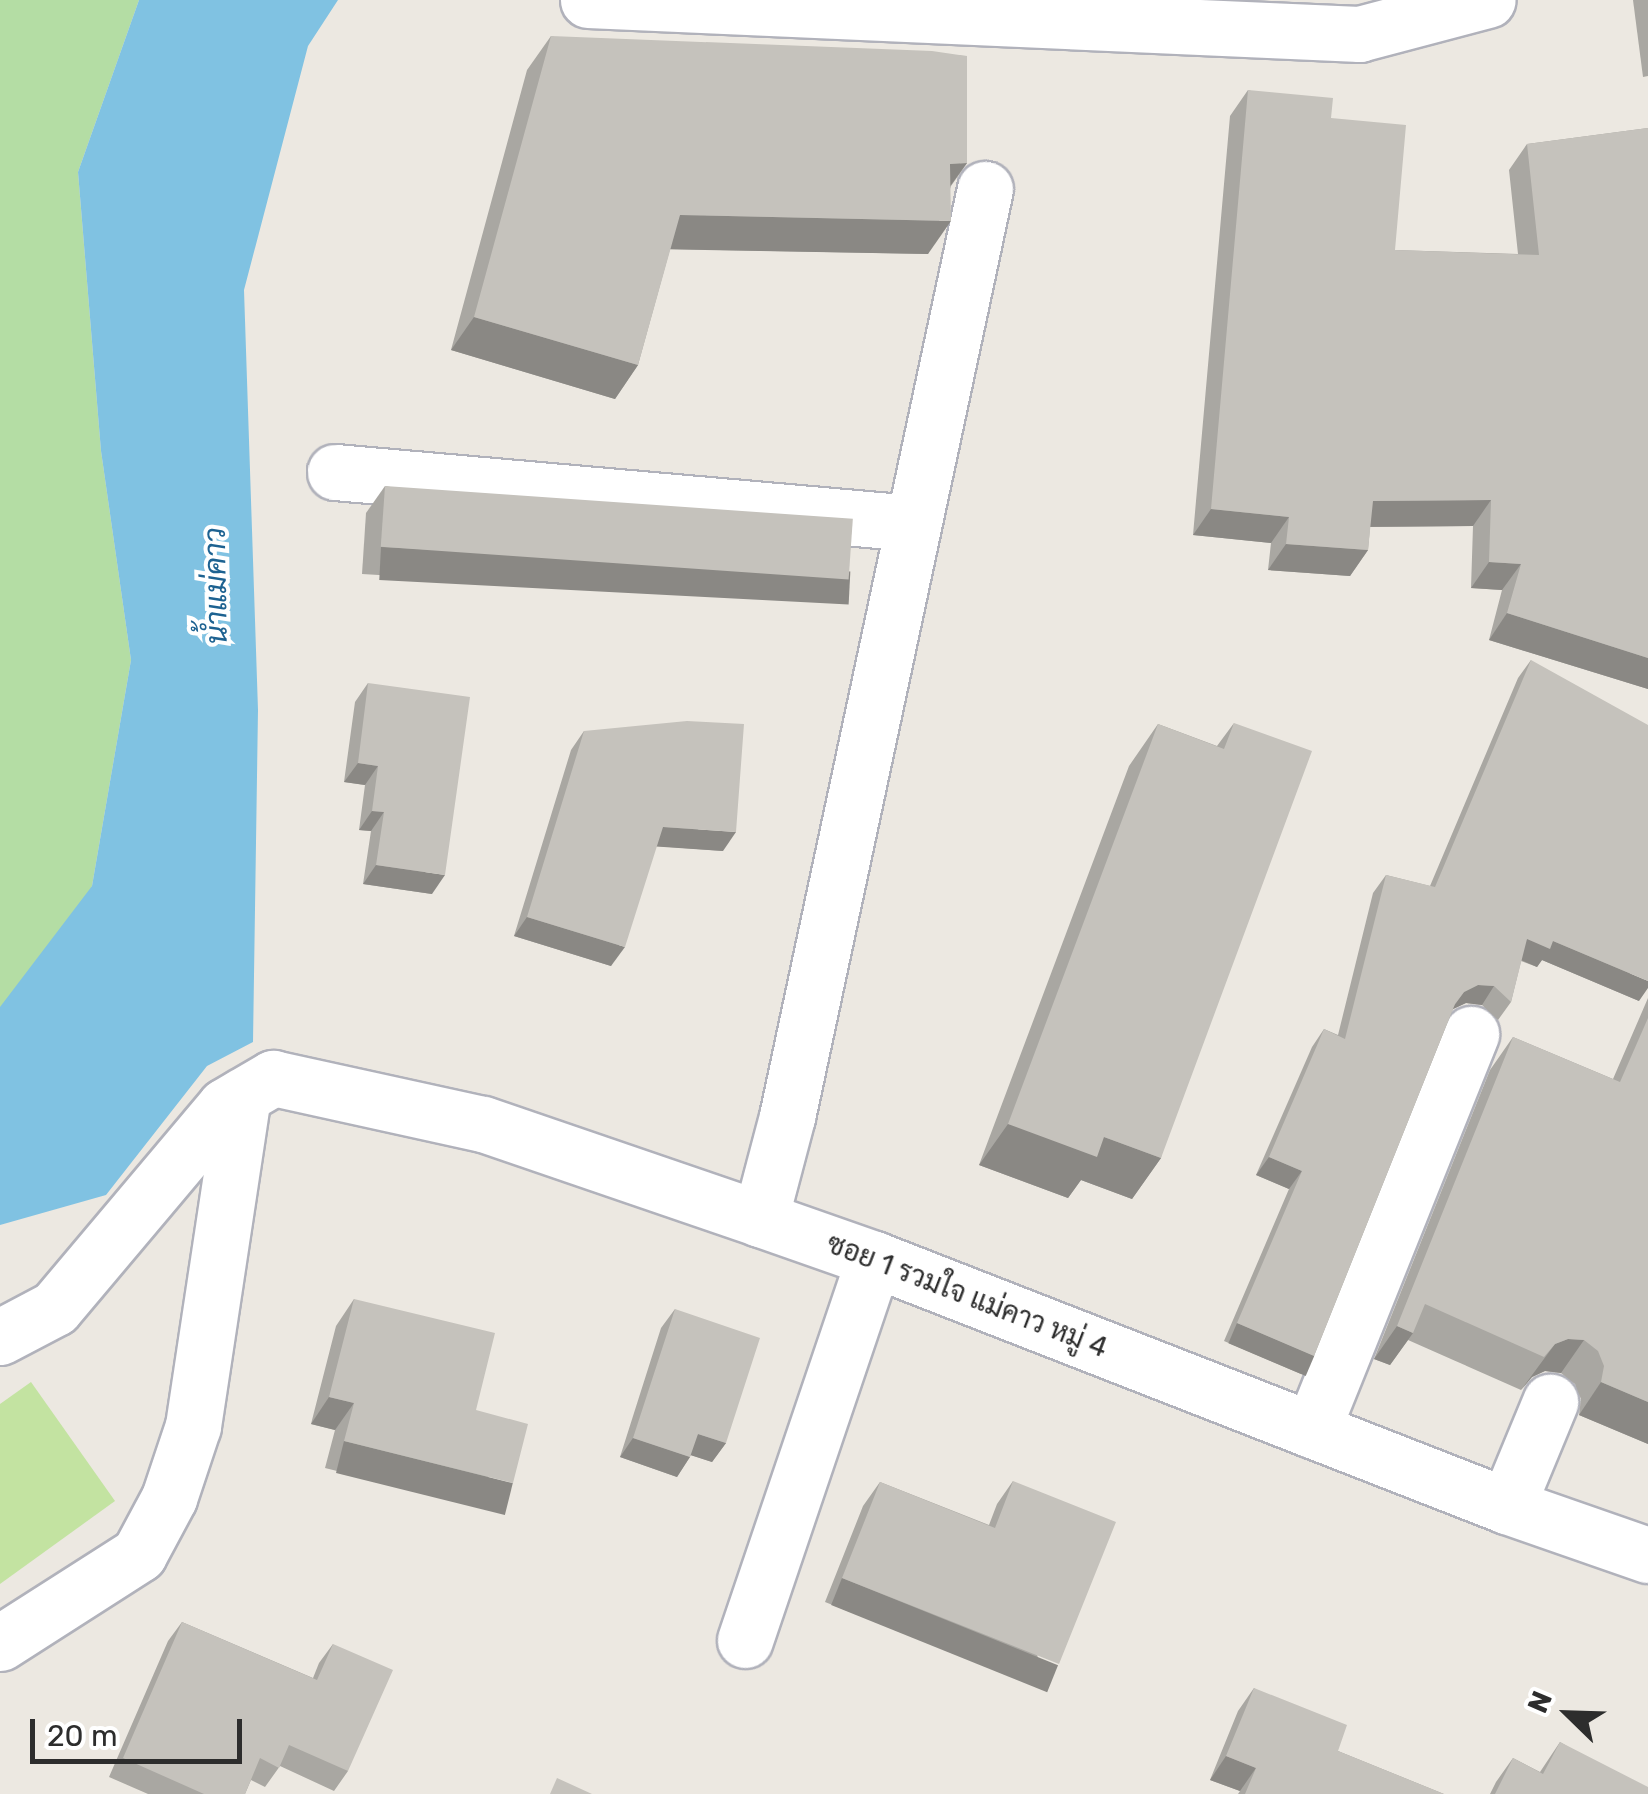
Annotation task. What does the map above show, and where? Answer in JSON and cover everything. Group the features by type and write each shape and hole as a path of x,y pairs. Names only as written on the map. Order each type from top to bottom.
{"street":[{"path":"588,0 1360,34 1488,0"},
{"path":"760,1219 787,1117 985,189"},
{"path":"335,472 912,522"},
{"path":"1312,1430 1471,1034"},
{"path":"0,1337 54,1308 225,1106 258,1087"},
{"path":"0,1642 139,1554 169,1498 193,1426 258,1087"},
{"name":"ซอย 1 รวมใจ แม่คาว หมู่ 4","path":"258,1087 482,1124 874,1259 1507,1506 1648,1555"},
{"path":"745,1640 874,1259"},
{"path":"1507,1506 1550,1402"}],"green space":[{"path":"0,0 139,0 78,172 101,451 131,660 92,886 0,1140"},
{"path":"31,1382 115,1501 0,1584 0,1404"}],"water":[{"name":"น้ำแม่คาว","path":"139,0 338,0 308,46 244,290 258,710 253,1042 207,1066 106,1195 0,1225 0,1007 92,886 131,660 101,451 78,172"}],"building":[{"path":"551,36 932,51 967,56 967,163 950,164 951,221 680,215 638,365 474,317"},
{"path":"1248,90 1333,98 1331,118 1406,125 1395,250 1539,255 1527,144 1648,128 1648,658 1507,613 1521,564 1489,562 1491,500 1373,501 1368,550 1286,544 1289,517 1211,509"},
{"path":"385,486 853,519 849,580 381,547"},
{"path":"1531,660 1648,725 1648,981 1553,941 1550,949 1527,939 1511,1002 1494,986 1478,985 1464,992 1455,1004 1314,1356 1237,1323 1302,1171 1269,1157 1324,1029 1345,1039 1386,875 1435,887"},
{"path":"368,683 470,697 445,875 376,865 384,812 372,811 378,766 358,763"},
{"path":"687,721 744,724 736,832 663,827 625,947 527,917 584,731"},
{"path":"1234,723 1312,751 1161,1158 1104,1137 1097,1157 1008,1124 1158,724 1224,749"},
{"path":"1648,1018 1648,1402 1601,1382 1604,1366 1598,1351 1584,1340 1568,1339 1555,1344 1544,1357 1425,1304 1413,1333 1397,1326 1513,1037 1620,1082"},
{"path":"354,1299 495,1333 476,1410 528,1424 513,1483 344,1441 354,1403 329,1397"},
{"path":"675,1309 760,1338 726,1443 698,1434 690,1457 633,1438"},
{"path":"1013,1481 1116,1522 1059,1664 842,1578 880,1482 995,1528"},
{"path":"182,1622 317,1680 333,1644 393,1670 348,1771 289,1745 279,1768 260,1758 245,1794 204,1794 123,1758"},
{"path":"1254,1688 1347,1725 1338,1751 1444,1794 1245,1794 1256,1768 1226,1756"},
{"path":"1560,1742 1648,1787 1648,1794 1495,1794 1513,1758 1543,1774"},
{"path":"557,1778 592,1794 550,1794"}]}
